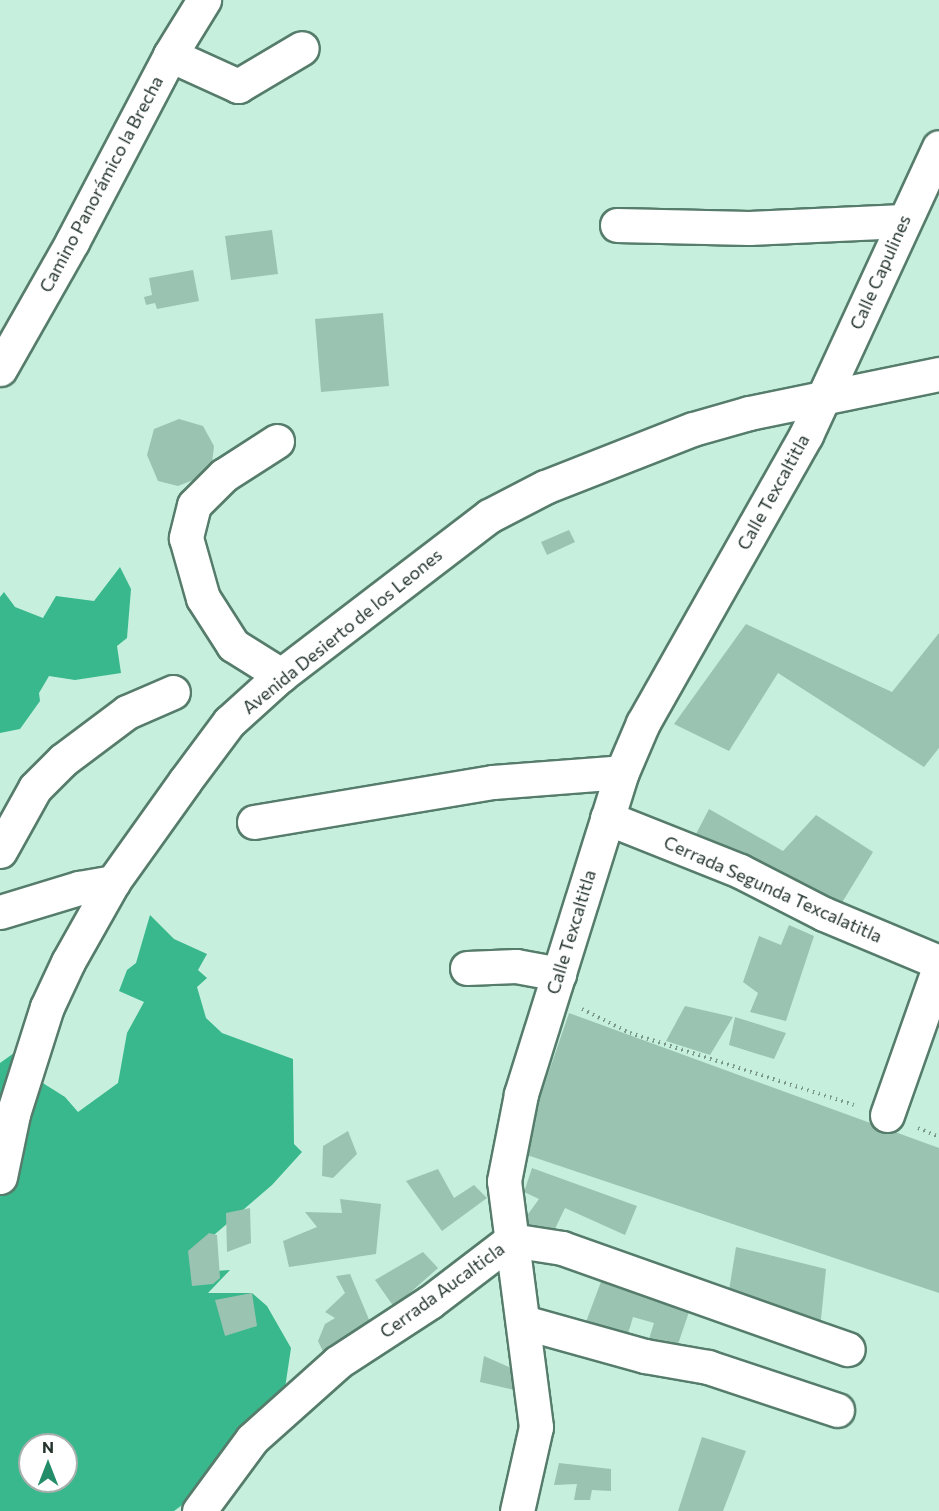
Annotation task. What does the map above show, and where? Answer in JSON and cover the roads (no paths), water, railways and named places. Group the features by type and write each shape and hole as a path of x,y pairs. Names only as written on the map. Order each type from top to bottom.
{"street":[{"name":"Camino Panorámico la Brecha","path":"0,369 72,242 170,55 204,0"},
{"path":"170,55 238,86 302,48"},
{"name":"Calle Capulines","path":"823,398 939,147"},
{"path":"617,225 749,228 903,221"},
{"name":"Avenida Desierto de los Leones","path":"0,1178 13,1113 47,1007 68,962 113,882 229,722 281,675 388,590 508,506 586,469 693,429 823,398 939,374"},
{"name":"Calle Texcaltitla","path":"517,1511 536,1426 504,1181 507,1153 559,974 622,772 643,723 823,398"},
{"path":"277,441 224,475 194,505 186,538 203,598 233,645 281,675"},
{"path":"0,851 35,788 63,760 127,712 173,692"},
{"path":"254,822 493,782 622,772"},
{"name":"Cerrada Segunda Texcalatitla","path":"607,818 740,871 824,914 939,962"},
{"path":"0,912 79,888 113,882"},
{"path":"466,968 516,966 559,974"},
{"path":"887,1115 939,967"},
{"name":"Cerrada Aucalticla","path":"199,1511 252,1439 338,1362 430,1302 511,1240 562,1248 848,1349"},
{"path":"522,1322 645,1356 708,1367 837,1410"}]}
